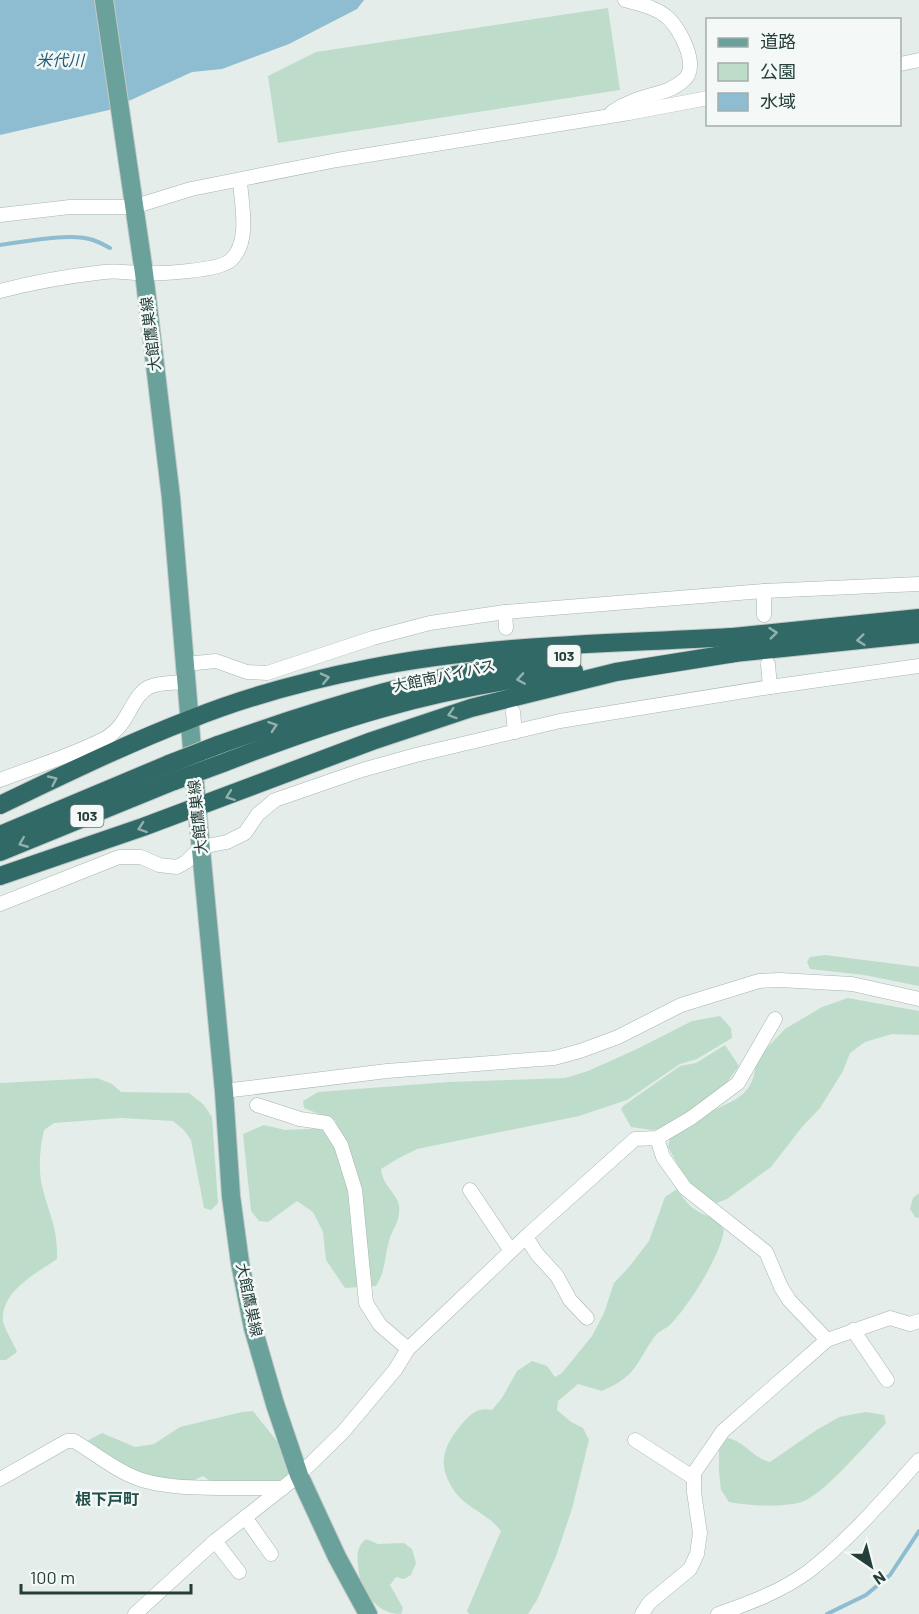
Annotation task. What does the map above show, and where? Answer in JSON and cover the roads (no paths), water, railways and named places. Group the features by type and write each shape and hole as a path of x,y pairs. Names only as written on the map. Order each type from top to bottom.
{"highway":[{"name":"大館南バイパス","path":"734,645 919,618"},
{"name":"大館南バイパス","path":"0,835 221,754 327,708 438,678 548,658 919,634"},
{"path":"0,805 189,719 311,681 413,660 501,650 734,645"},
{"path":"0,876 197,808 372,741 471,708 734,645"},
{"name":"大館南バイパス","path":"0,852 172,772"}],"main road":[{"name":"大館鷹巣線","path":"104,0 144,273 171,498 224,1091 231,1196 240,1263 253,1328 274,1404 300,1475 338,1557 368,1614"}],"street":[{"path":"599,118 632,101 673,88 687,79 689,72 690,58 683,38 667,17 645,5 625,0"},
{"path":"901,64 919,60"},
{"path":"0,215 70,207 133,207 191,189 337,160 706,98"},
{"path":"0,291 108,271 144,273 224,265 233,259 243,232 240,180"},
{"path":"0,780 104,739 125,722 139,696 151,686 216,661 247,672 267,673 373,638 418,626 505,612 764,591 919,584"},
{"path":"764,591 764,615"},
{"path":"505,612 506,628"},
{"path":"768,664 770,687"},
{"path":"0,904 119,857 141,856 159,865 177,867 186,862 201,847 236,838 245,833 266,806 286,795 416,755 560,721 770,687 919,666"},
{"path":"513,712 515,732"},
{"path":"224,1091 387,1071 554,1058 618,1037 681,1005 759,981 852,984 919,999"},
{"path":"135,1614 215,1541 300,1475 343,1432 395,1370 408,1349 526,1237 635,1139 657,1138 691,1118 738,1083 775,1019"},
{"path":"257,1105 300,1119 327,1123 341,1144 355,1190 366,1303 380,1325 408,1349"},
{"path":"657,1138 663,1157 685,1188 766,1252 789,1300 827,1340"},
{"path":"470,1190 511,1251"},
{"path":"526,1237 537,1254 557,1276 570,1300 587,1318"},
{"path":"642,1614 649,1603 690,1569 697,1554 700,1533 694,1473 723,1431 827,1340 890,1318 910,1324 919,1321"},
{"path":"853,1330 887,1380"},
{"path":"635,1440 694,1478"},
{"path":"0,1479 67,1441 74,1441 136,1478 151,1483 180,1486 283,1488"},
{"path":"718,1614 761,1599 808,1572 848,1536 919,1460"},
{"path":"245,1517 271,1554"},
{"path":"215,1541 239,1572"}],"water":[{"name":"米代川","path":"0,0 364,0 357,9 289,44 222,69 192,72 109,110 0,135"}],"waterway":[{"path":"0,245 72,237 93,240 110,248"},
{"path":"827,1614 866,1595 890,1575 919,1531"}],"district":[{"name":"根下戸町","path":"107,1499"}]}
